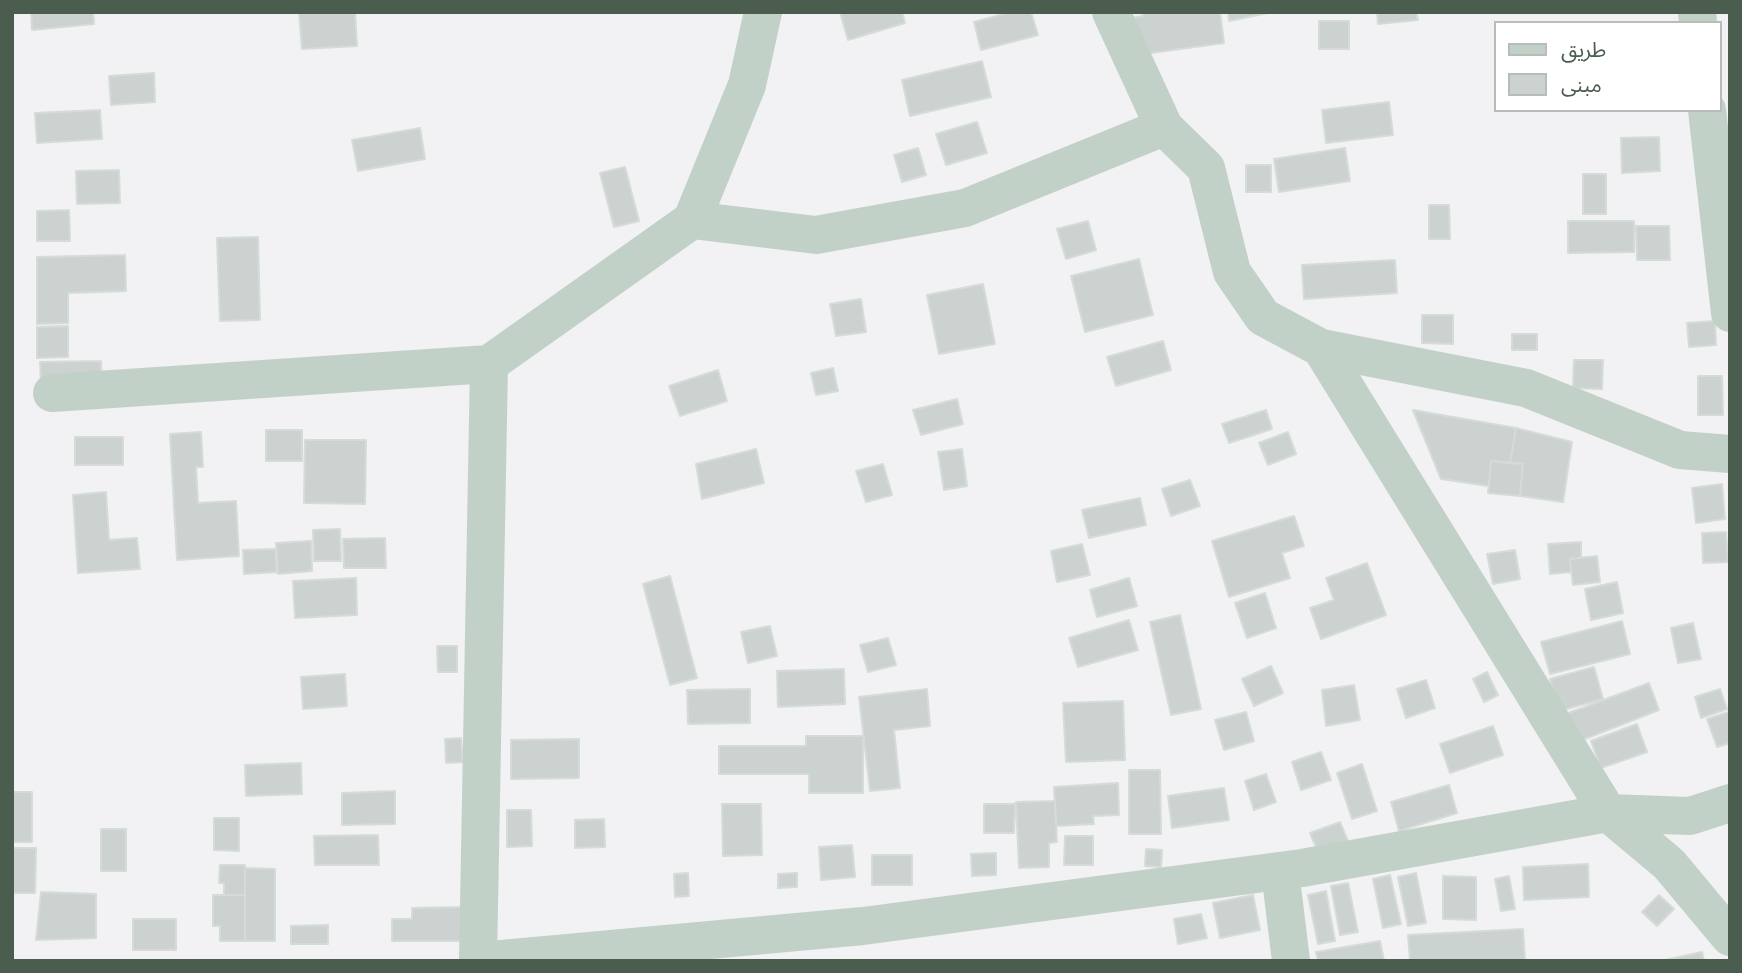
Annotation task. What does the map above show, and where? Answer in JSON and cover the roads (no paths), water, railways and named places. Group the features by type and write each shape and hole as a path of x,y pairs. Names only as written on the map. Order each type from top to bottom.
{"street":[{"path":"52,393 489,363 692,220 747,85 763,12"},
{"path":"1111,12 1164,127 1206,168 1232,272 1263,317 1321,348 1526,388 1680,450 1730,454"},
{"path":"1707,112 1730,313"},
{"path":"692,220 816,235 965,208 1164,127"},
{"path":"1321,348 1608,813 1669,864 1730,937"},
{"path":"489,363 479,961 622,954 863,926 1280,871 1608,813 1690,816 1730,803"},
{"path":"1280,871 1291,961"}]}
